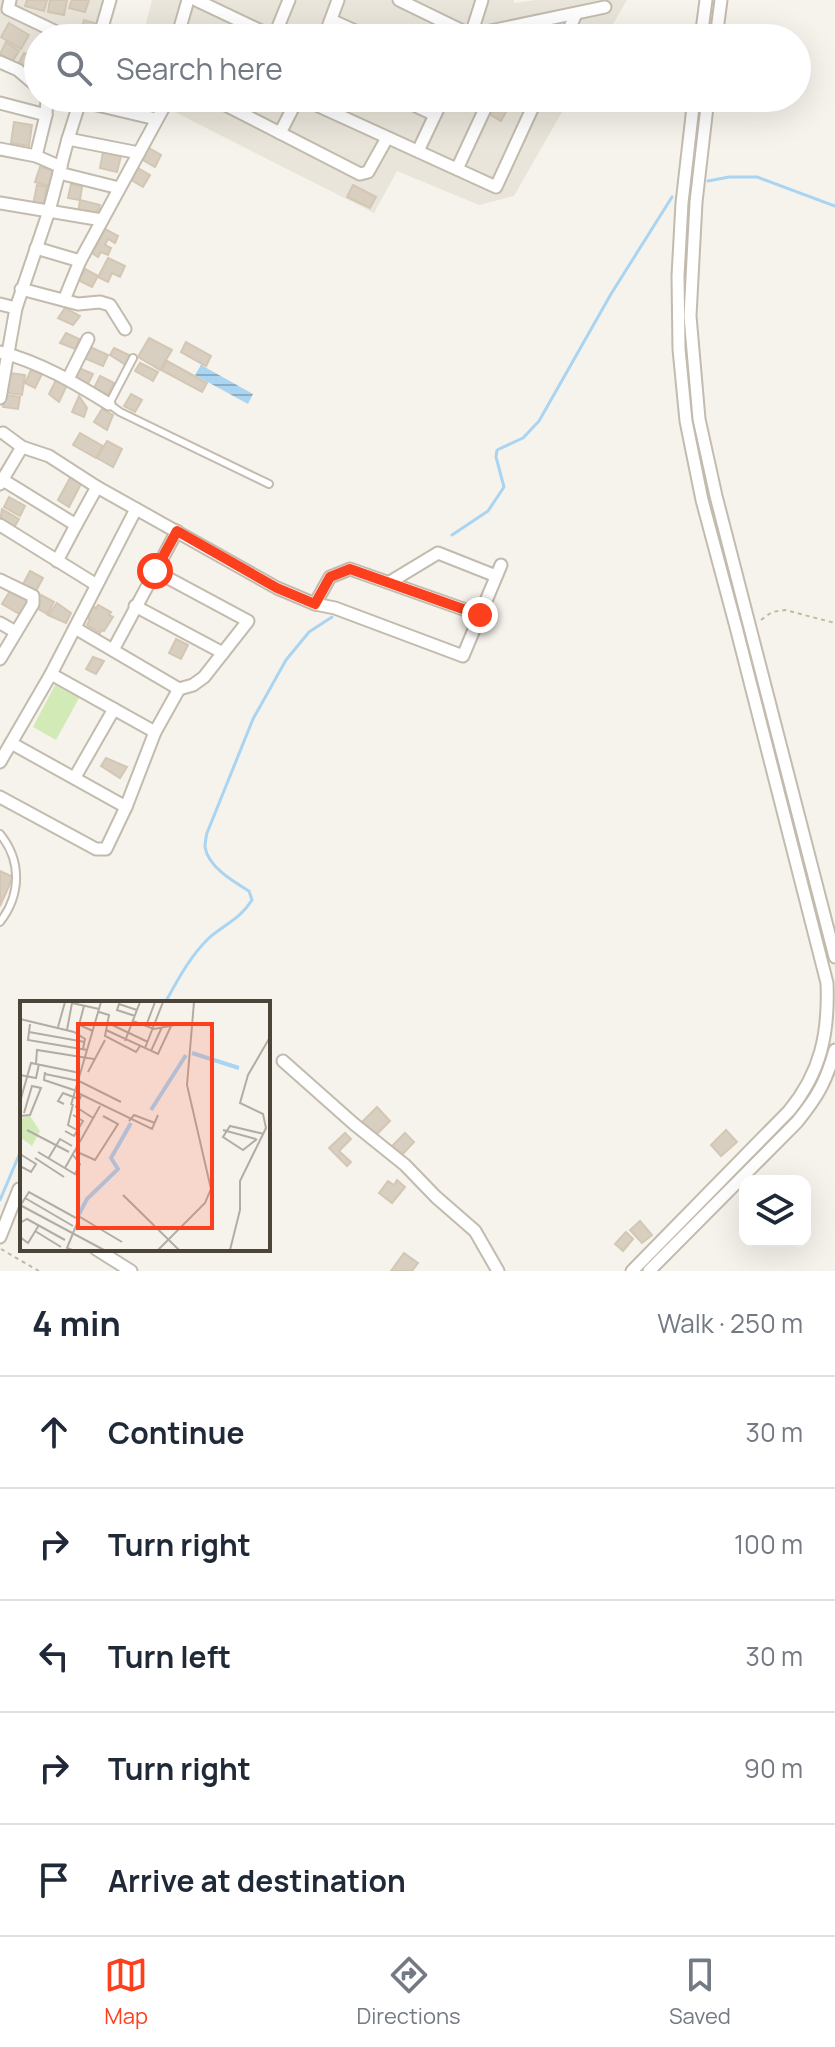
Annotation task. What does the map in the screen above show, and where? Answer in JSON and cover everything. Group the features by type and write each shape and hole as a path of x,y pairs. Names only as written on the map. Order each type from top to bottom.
{"street":[{"path":"10,0 8,9 40,24"},
{"path":"103,24 110,0"},
{"path":"182,24 188,0"},
{"path":"196,0 246,24"},
{"path":"280,24 289,0"},
{"path":"329,24 338,0"},
{"path":"399,0 447,24"},
{"path":"426,12 430,0"},
{"path":"474,24 482,0"},
{"path":"703,24 706,0"},
{"path":"718,24 721,0"},
{"path":"520,24 605,7"},
{"path":"571,24 576,14"},
{"path":"331,20 340,24"},
{"path":"0,62 24,75"},
{"path":"0,103 24,109"},
{"path":"34,112 46,115"},
{"path":"36,156 46,112"},
{"path":"0,398 4,353 21,289 49,211 77,112"},
{"path":"130,112 156,119"},
{"path":"64,300 80,261 160,112"},
{"path":"239,112 360,174 368,172 387,138"},
{"path":"280,133 291,112"},
{"path":"330,112 496,187 531,112"},
{"path":"429,112 435,115"},
{"path":"418,151 436,112"},
{"path":"457,169 483,112"},
{"path":"649,1271 803,1094 815,1072 827,1026 828,1002 824,972 702,500 686,421 679,349 678,276 682,203 692,112"},
{"path":"706,112 696,202 690,316 699,419 712,481 835,957"},
{"path":"68,139 139,153"},
{"path":"0,149 36,156 60,170 119,188"},
{"path":"0,217 2,204 102,220"},
{"path":"36,248 80,261"},
{"path":"21,289 78,304 100,302 110,305 125,329"},
{"path":"0,304 16,308"},
{"path":"68,379 88,339"},
{"path":"4,353 68,379 109,404"},
{"path":"1,432 22,447 49,456 97,487 277,588 463,656 498,570 438,553 390,582"},
{"path":"22,447 2,483 76,525"},
{"path":"57,561 97,487"},
{"path":"0,762 51,674 136,509"},
{"path":"0,525 95,584"},
{"path":"113,650 177,531"},
{"path":"315,604 330,577 350,569 480,615"},
{"path":"0,797 96,849 106,849 155,732 179,689 193,685 204,677 248,621 155,571"},
{"path":"0,580 33,596 33,604 0,659"},
{"path":"135,606 223,653"},
{"path":"0,623 16,632"},
{"path":"75,628 179,689"},
{"path":"51,674 155,732"},
{"path":"75,777 114,709"},
{"path":"11,743 126,807"},
{"path":"632,1271 797,1122 817,1098 828,1076 835,1050"},
{"path":"283,1061 405,1165 475,1231 498,1271"},
{"path":"0,1237 19,1196"},
{"path":"99,1251 131,1271"}],"lane":[{"path":"133,358 109,404 269,484"},
{"path":"0,834 14,858 17,881 16,890 0,922"}],"path":[{"path":"749,623 760,621 772,612 785,610 835,623"},
{"path":"0,1248 39,1271"}],"shaded area":[{"path":"0,0 106,0 100,24 24,24 24,75 0,62"},
{"path":"152,0 514,0 514,3 536,0 627,0 613,24 146,24"},
{"path":"175,112 562,112 514,196 479,205 397,171 374,213"}],"green space":[{"path":"55,685 79,698 56,740 33,727"}],"water":[{"path":"201,365 253,394 248,404 195,375"}],"building":[{"path":"27,0 47,0 44,11 25,6"},
{"path":"50,0 67,0 64,15 48,12"},
{"path":"72,0 89,0 85,12 69,8"},
{"path":"9,23 24,32 24,44 21,49 1,37"},
{"path":"6,42 19,51 11,64 0,54"},
{"path":"24,53 24,67 18,64"},
{"path":"490,112 506,112 501,121"},
{"path":"14,122 32,125 29,146 11,143"},
{"path":"149,148 161,155 155,167 143,160"},
{"path":"103,152 121,156 117,172 100,168"},
{"path":"40,167 53,170 49,186 35,182"},
{"path":"138,168 150,175 143,187 131,180"},
{"path":"71,184 82,187 80,200 68,198"},
{"path":"37,185 47,187 43,207 33,205"},
{"path":"353,185 376,197 370,208 347,197"},
{"path":"80,200 100,205 99,209 94,215 78,214"},
{"path":"105,229 118,236 115,243 108,239 105,245 111,248 108,255 101,252 98,257 92,253"},
{"path":"108,258 125,266 120,277 112,273 108,282 98,277"},
{"path":"85,269 98,276 92,287 76,279"},
{"path":"65,308 80,316 73,325 58,318"},
{"path":"66,333 79,339 75,349 60,343"},
{"path":"149,338 172,350 160,370 138,357"},
{"path":"186,342 211,356 206,366 181,352"},
{"path":"88,346 108,355 103,366 84,358"},
{"path":"114,348 131,356 126,365 110,355"},
{"path":"167,361 207,383 202,392 161,370"},
{"path":"140,363 158,372 153,381 135,371"},
{"path":"79,368 93,374 87,386 73,380"},
{"path":"31,370 42,374 35,388 25,383"},
{"path":"10,373 25,375 22,395 7,393"},
{"path":"100,376 114,383 108,395 94,388"},
{"path":"56,380 67,385 59,402 49,394"},
{"path":"131,394 142,400 135,412 124,406"},
{"path":"5,395 20,397 18,409 3,407"},
{"path":"79,396 87,408 84,417 72,412"},
{"path":"102,409 113,415 107,430 94,422"},
{"path":"80,433 103,446 96,458 73,445"},
{"path":"107,441 122,449 113,467 97,458"},
{"path":"71,476 82,482 69,507 58,500"},
{"path":"9,497 25,506 20,516 4,507"},
{"path":"2,509 19,519 13,529 0,522"},
{"path":"30,571 43,578 35,593 22,586"},
{"path":"10,591 29,601 21,615 2,604"},
{"path":"41,595 54,602 47,614 35,607"},
{"path":"57,603 71,613 66,623 48,615"},
{"path":"98,605 111,612 109,615 113,617 100,633 87,625 90,619 86,617 92,606 96,608"},
{"path":"176,639 188,645 181,659 169,653"},
{"path":"93,657 104,661 96,674 86,669"},
{"path":"106,758 127,767 120,778 101,766"},
{"path":"0,871 13,877 0,906"},
{"path":"377,1107 390,1121 376,1135 362,1122"},
{"path":"726,1130 737,1142 721,1156 711,1145"},
{"path":"345,1133 351,1139 339,1151 351,1162 347,1166 329,1148"},
{"path":"405,1133 414,1142 399,1158 390,1148"},
{"path":"397,1180 405,1187 392,1203 379,1193 388,1181 394,1185"},
{"path":"640,1221 652,1235 642,1243 630,1230"},
{"path":"626,1232 633,1239 623,1251 615,1244"},
{"path":"404,1253 418,1263 412,1271 391,1271"}],"waterway":[{"path":"708,181 757,177 835,206"},
{"path":"452,535 488,511 504,487 497,450 523,438 539,421 611,294 672,197"},
{"path":"166,1001 202,945 238,917 252,900 249,891 222,873 211,861 205,847 207,834 253,719 286,660 309,632 332,617"},
{"path":"0,1200 20,1153"}],"route":[{"path":"155,571 177,531 277,588 315,604 330,577 350,569 480,615"}]}
